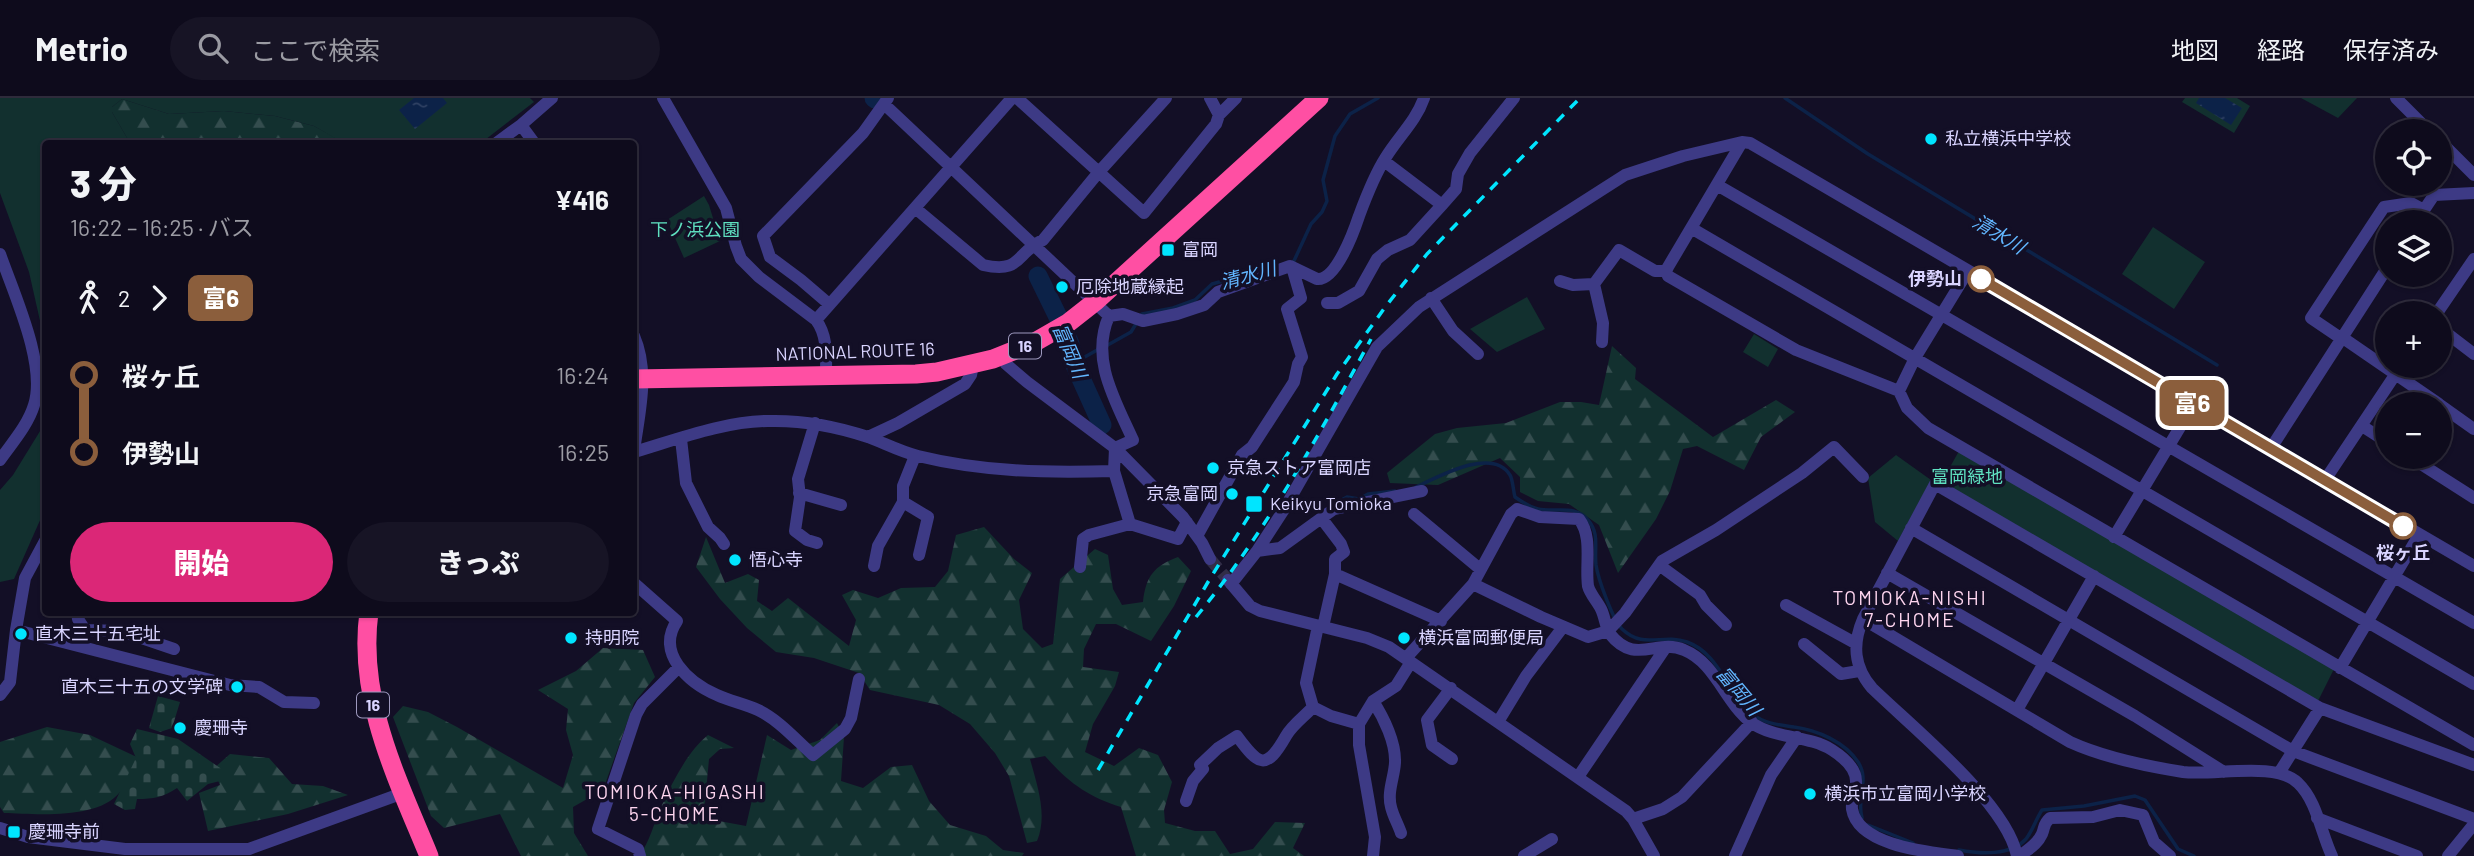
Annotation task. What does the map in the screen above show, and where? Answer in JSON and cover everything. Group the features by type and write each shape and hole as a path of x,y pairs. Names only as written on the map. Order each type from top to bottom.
{"highway":[{"name":"NATIONAL ROUTE 16","path":"638,378 916,374 973,365 1001,356 1102,308 1319,98"},
{"name":"16","path":"368,616 366,635 369,683 380,731 429,856"}],"street":[{"path":"501,140 552,98"},
{"path":"663,98 726,208 741,258 759,277 816,320 822,328 827,376"},
{"path":"816,320 1014,98 1144,214 1216,124 1219,115 1236,98"},
{"path":"915,208 984,265 1011,267 1034,244 1043,240 1098,173 1166,98"},
{"path":"1210,98 1219,115"},
{"path":"830,304 802,279 770,257 763,236 863,133 886,101 951,167 1102,308 1143,321 1204,305 1218,292 1292,267 1317,279 1322,280 1330,275 1355,232 1384,161 1419,114 1424,98"},
{"path":"1327,303 1338,303 1359,291 1377,259 1388,250 1410,240 1442,205 1456,189 1458,174 1470,153 1514,98"},
{"path":"2396,98 2417,119"},
{"path":"522,125 532,140"},
{"path":"1666,271 1742,142"},
{"path":"1654,856 1626,811 1408,660 1367,638 1250,606 1230,582 1257,551 1283,511 1377,347 1390,333 1431,298 1625,175 1683,156 1742,142 1749,143 2474,566"},
{"path":"2452,153 2474,175"},
{"path":"1384,161 1442,205"},
{"path":"1717,185 2474,623"},
{"path":"2382,210 2384,207 2411,203 2424,210 2434,195 2474,193"},
{"path":"2375,221 2311,318 2375,357"},
{"path":"1691,228 2474,684"},
{"path":"1602,342 1603,323 1594,284 1619,250 1655,271 1666,271"},
{"path":"0,254 30,343 38,380 34,405 29,416 0,460"},
{"path":"2446,301 2472,266"},
{"path":"1197,536 1242,455 1252,447 1294,382 1298,364 1303,357 1287,309 1300,298 1292,267"},
{"path":"1666,271 1668,276 1789,347 1899,391 1907,408 1928,428 2474,745"},
{"path":"1899,391 1968,271"},
{"path":"1560,281 1573,285 1594,284"},
{"path":"2271,448 2375,287"},
{"path":"1431,298 1453,331 1478,354"},
{"path":"1102,308 1101,360 1133,440 1115,448"},
{"path":"2452,337 2474,354"},
{"path":"637,346 641,359 637,396"},
{"path":"1001,356 1006,364 1027,382 1115,448 1186,522 1210,559"},
{"path":"868,437 965,384 973,365"},
{"path":"2325,480 2393,378"},
{"path":"2408,378 2425,392"},
{"path":"2115,537 2194,404"},
{"path":"2452,413 2474,429"},
{"path":"637,450 743,423 768,421 815,424 868,437 915,456 993,470 1053,473 1114,471"},
{"path":"815,424 798,479 795,531 807,540 817,543"},
{"path":"2362,426 2375,434"},
{"path":"681,439 686,483 708,527 724,544"},
{"path":"1473,584 1588,637 1608,631 1625,613 1659,565 1802,473 1834,447 1863,477"},
{"path":"1115,448 1114,471 1130,524"},
{"path":"873,566 878,546 902,502 903,486 915,456"},
{"path":"2429,469 2474,498"},
{"path":"2170,856 2154,842 2143,815 2120,810 2093,817 2050,818 2032,849 2019,856 2008,831 1982,796 1872,688 1859,671 1855,643 1863,619 1935,484 2320,708 2474,765"},
{"path":"1257,551 1280,548 1334,509 1422,491"},
{"path":"799,493 841,505"},
{"path":"902,502 928,517 919,555"},
{"path":"1373,856 1375,837 1359,746 1359,724 1373,701 1396,686 1408,660 1473,584 1511,514 1517,509 1540,517 1579,519 1586,528 1588,589 1602,610 1608,631 1628,648 1641,651 1666,647 1683,649 1696,657 1712,673 1732,703 1752,722 1818,741 1836,752 1853,768 1856,780 1852,809 1859,823 1870,833 1883,841 1923,852 1958,856"},
{"path":"1414,514 1480,569"},
{"path":"1322,519 1344,552 1335,559 1335,574 1306,682 1313,707 1331,716 1359,724"},
{"path":"1080,567 1083,539 1130,524 1178,539 1186,522"},
{"path":"1911,528 2293,751 2474,821 2448,856"},
{"path":"2340,668 2419,535"},
{"path":"0,695 10,682 26,578 42,547"},
{"path":"1659,565 1700,595 1726,625"},
{"path":"1887,573 2135,716 2225,772"},
{"path":"1335,574 1441,621"},
{"path":"2017,710 2094,576"},
{"path":"637,586 677,621 671,630 669,647 678,668 716,695 759,710 813,755 845,729 852,718 859,679"},
{"path":"1786,605 1855,643"},
{"path":"78,616 85,630 121,631 174,649"},
{"path":"1863,619 2095,753 2188,772 2279,773 2297,782 2307,794 2332,856"},
{"path":"1498,722 1526,676 1563,627"},
{"path":"16,630 230,685 259,687 284,702 314,703"},
{"path":"1804,644 1841,674 1859,671"},
{"path":"1578,777 1666,647"},
{"path":"640,856 638,849 598,829 636,715 642,704 678,668"},
{"path":"1451,688 1427,720 1432,745 1452,759"},
{"path":"1373,701 1383,716 1395,761 1390,784 1391,806 1401,833"},
{"path":"1186,801 1193,781 1203,769 1200,765 1217,748 1237,736 1256,759 1270,759 1282,746 1287,734 1313,707"},
{"path":"2279,773 2320,708"},
{"path":"1633,819 1663,809 1682,797 1752,722"},
{"path":"1735,856 1771,775 1797,737"},
{"path":"0,828 29,837 125,849 249,849 403,793"},
{"path":"2317,818 2417,856"},
{"path":"1524,856 1552,839"}],"green space":[{"path":"0,98 530,98 534,102 485,140 338,140 314,126 275,116 224,111 169,114 122,99 112,107 112,112 128,140 42,140 42,330 29,272 0,193"},
{"path":"2185,98 2237,98 2250,106 2234,133 2182,102"},
{"path":"2301,98 2357,98 2338,118"},
{"path":"122,99 169,114 224,111 275,116 314,126 340,140 128,140 112,112 112,107"},
{"name":"下ノ浜公園","path":"704,196 720,241 684,258 667,220"},
{"path":"2153,227 2205,262 2174,309 2122,274"},
{"path":"1527,297 1545,329 1497,352 1470,329"},
{"path":"1754,334 1778,349 1768,367 1743,352"},
{"path":"1612,346 1636,368 1635,379 1713,437 1776,400 1795,412 1761,437 1744,470 1697,446 1683,449 1670,491 1656,519 1618,573 1599,525 1569,504 1538,501 1520,492 1520,477 1500,458 1438,485 1390,483 1387,473 1435,434 1457,428 1506,423 1560,402 1599,405"},
{"path":"42,428 42,516 14,579 0,582 0,490 13,475"},
{"name":"富岡緑地","path":"1959,451 2334,669 2318,701 1941,483"},
{"path":"1896,455 1931,480 1898,541 1875,522 1868,478"},
{"path":"984,527 1014,559 1032,573 1019,600 1023,629 1042,648 1053,644 1060,579 1095,549 1108,555 1113,589 1122,605 1143,602 1146,585 1153,573 1163,564 1178,557 1191,571 1174,606 1151,641 1116,624 1096,624 1084,649 1083,667 1119,672 1115,686 1093,724 1085,752 1114,766 1139,748 1158,755 1172,782 1164,810 1165,823 1195,831 1215,831 1230,854 1253,849 1275,822 1305,823 1293,848 1304,856 1136,856 1121,807 1079,788 1045,756 1030,759 1042,821 1037,841 1027,843 1009,776 995,753 970,724 939,705 870,690 859,673 814,658 776,652 747,628 720,599 696,567 706,537 725,583 748,574 759,580 757,601 772,611 788,598 849,646 856,620 842,595 853,590 878,598 901,588 935,587 948,571 956,535"},
{"path":"603,648 643,650 655,677 634,703 603,790 573,807 574,833 588,856 521,856 500,814 444,828 431,816 393,717 403,706 428,712 563,788 573,755 566,730 568,709 538,690 576,671"},
{"path":"158,696 180,702 172,728 160,732 149,728"},
{"path":"837,723 844,737 841,781 863,788 891,767 912,765 929,801 950,825 986,836 1003,850 1024,853 1022,856 639,856 676,777 694,749 708,735 734,748 720,749 709,759 704,814 719,821 746,826 767,735 791,750 820,740"},
{"path":"47,727 90,735 141,759 120,792 97,807 66,813 4,813 0,807 0,742"},
{"path":"137,729 178,739 223,770 224,780 208,784 187,801 177,788 158,797 137,799 135,809 125,810 114,804 136,758 130,744"},
{"path":"230,754 269,758 292,784 323,786 348,795 288,814 208,831 199,793 220,785 213,769"}],"water":[{"path":"414,98 443,98 447,103 415,129 399,110"},
{"path":"2199,98 2225,98 2242,108 2231,125 2196,103"}],"waterway":[{"name":"清水川","path":"1290,264 1293,263 1311,224 1322,212 1327,201 1323,180 1335,136 1350,114 1378,98"},
{"name":"清水川","path":"1785,98 1868,154 2217,365"},
{"name":"清水川","path":"1106,346 1131,332 1142,314 1173,308 1195,300 1212,284 1252,273"},
{"name":"富岡川","path":"1038,276 1070,344 1074,363 1102,425"},
{"name":"清水川","path":"1074,363 1099,349"},
{"name":"富岡川","path":"1416,487 1464,466 1491,463 1502,467 1510,475 1515,497 1526,504 1538,509 1571,511 1583,515 1592,525 1600,580 1610,608 1622,629 1638,639 1678,640 1699,648 1716,665 1745,707 1758,718 1773,724 1812,731 1830,738 1846,749 1858,762 1863,775 1862,818"},
{"name":"富岡川","path":"1330,506 1347,497 1359,499 1368,494 1395,491"},
{"name":"富岡川","path":"1959,850 1985,853 2004,851 2020,845 2026,839 2042,810 2084,806 2135,796 2145,800 2178,849 2194,856"},
{"name":"富岡川","path":"1868,825 1913,843"}],"tunnel":[{"path":"1210,559 1228,580"}],"railway":[{"path":"1098,770 1208,582 1337,374 1427,254 1580,98"},
{"path":"1196,617 1268,517 1311,447 1371,339"}],"bus line":[{"name":"富6","path":"1981,279 2403,526"}],"place":[{"name":"私立横浜中学校","path":"1931,139"},
{"name":"富岡","path":"1168,250"},
{"name":"伊勢山","path":"1981,279"},
{"name":"厄除地蔵縁起","path":"1062,287"},
{"name":"京急ストア富岡店","path":"1213,468"},
{"name":"京急富岡","path":"1232,494"},
{"name":"Keikyu Tomioka","path":"1254,504"},
{"name":"桜ヶ丘","path":"2403,526"},
{"name":"悟心寺","path":"735,560"},
{"name":"直木三十五宅址","path":"21,634"},
{"name":"持明院","path":"571,638"},
{"name":"横浜富岡郵便局","path":"1404,638"},
{"name":"直木三十五の文学碑","path":"237,687"},
{"name":"慶珊寺","path":"180,728"},
{"name":"横浜市立富岡小学校","path":"1810,794"},
{"name":"慶珊寺前","path":"14,832"}],"district":[{"name":"TOMIOKA-NISHI 7-CHOME","path":"1910,609"},
{"name":"TOMIOKA-HIGASHI 5-CHOME","path":"675,803"}]}
